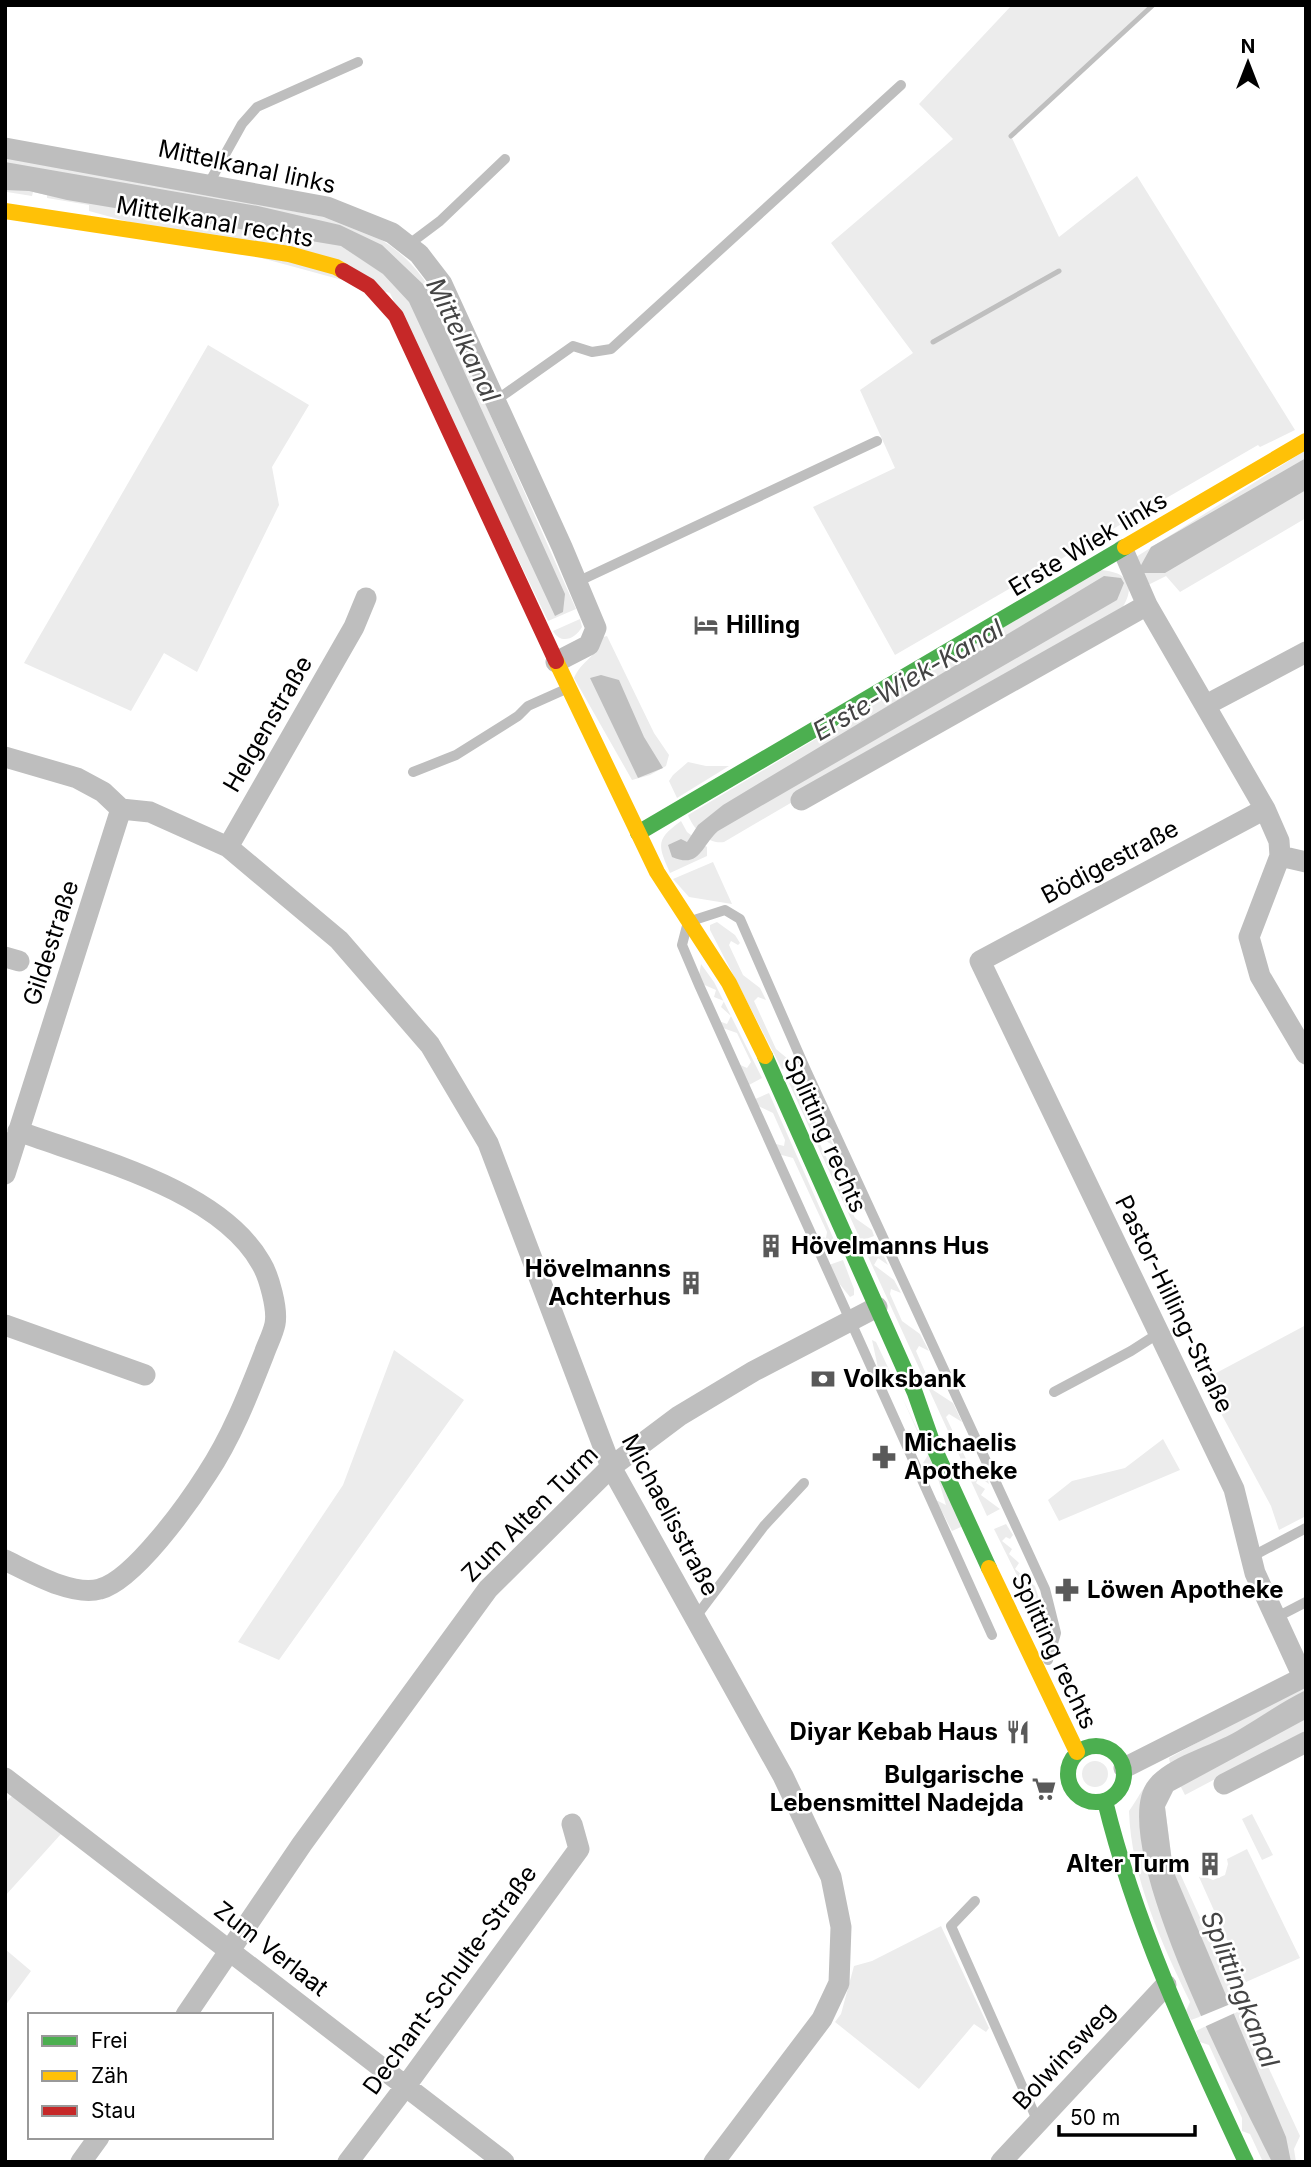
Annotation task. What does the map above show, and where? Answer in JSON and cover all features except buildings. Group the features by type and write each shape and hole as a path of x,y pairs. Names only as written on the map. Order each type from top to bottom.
{"main road":[{"name":"Mittelkanal rechts","path":"5,211 289,254 336,267 369,286 396,316 419,362 556,662"},
{"name":"Erste Wiek links","path":"638,833 1306,441"},
{"name":"Splitting rechts","path":"556,662 657,872 729,983 751,1024 915,1393 935,1450 1034,1665 1082,1749"},
{"path":"915,1393 955,1454"},
{"path":"976,1501 1048,1660 1082,1749"},
{"path":"1106,1747 1120,1759 1124,1768 1121,1787 1105,1801 1082,1798 1070,1785 1068,1767 1082,1749 1106,1747"},
{"path":"1105,1801 1111,1832 1128,1886 1166,1985 1246,2162"}],"street":[{"name":"Mittelkanal links","path":"5,148 327,207 392,233 419,254 442,284 596,628 589,646 556,662"},
{"path":"1123,550 1147,605 1265,809 1279,841 1280,856 1248,937 1259,976 1306,1054"},
{"name":"Helgenstraße","path":"228,846 354,627 366,598"},
{"path":"801,800 1147,605"},
{"path":"1206,705 1306,652"},
{"path":"5,757 77,778 103,792 121,809"},
{"name":"Michaelisstraße","path":"121,809 150,812 228,846 339,940 430,1045 488,1143 611,1467 783,1776 831,1877 841,1927 839,1983 822,2019 714,2162"},
{"name":"Gildestraße","path":"5,1174 121,809"},
{"name":"Bödigestraße","path":"980,961 1265,809"},
{"path":"1280,856 1306,862"},
{"name":"Pastor-Hilling-Straße","path":"980,961 1234,1489 1255,1573 1305,1676"},
{"path":"5,1560 67,1589 99,1590 122,1577 151,1549 208,1473 247,1399 275,1323 272,1292 261,1263 238,1233 206,1208 171,1187 19,1131"},
{"name":"Zum Alten Turm","path":"187,2013 302,1844 488,1589 611,1467 690,1409 754,1371 877,1307"},
{"path":"5,1325 145,1375"},
{"path":"1124,1768 1305,1676"},
{"path":"1224,1784 1306,1742"},
{"name":"Zum Verlaat","path":"5,1777 505,2162"},
{"name":"Dechant-Schulte-Straße","path":"348,2162 579,1849 572,1824"},
{"name":"Bolwinsweg","path":"1001,2162 1166,1985"},
{"path":"81,2162 98,2139"}],"lane":[{"path":"208,185 242,124 257,107 358,61"},
{"path":"495,401 573,346 592,352 611,349 901,85"},
{"path":"408,245 440,221 505,159"},
{"path":"577,582 877,441"},
{"path":"412,772 456,755 518,716 528,705 569,688"},
{"path":"992,1635 699,985 682,945 688,922 725,910 740,919 1045,1589 1056,1633 1048,1660"},
{"path":"1054,1392 1159,1333"},
{"path":"695,1618 764,1526 804,1483"},
{"path":"1251,1557 1306,1528"},
{"path":"1277,1617 1306,1602"},
{"path":"975,1901 951,1926 1038,2122"}],"shaded area":[{"path":"1012,5 1153,5 1011,136 1059,237 1137,176 1295,430 1260,447 1258,445 895,655 813,507 895,468 860,390 913,353 831,243 953,139 919,104"},
{"path":"5,155 339,220 374,236 401,254 423,278 444,310 576,609 548,621 390,293 89,211 89,205 47,198 47,195 33,192 32,196 7,192 5,197"},
{"path":"5,162 258,206 340,225 382,245 426,287 565,594 563,612 555,616 409,302 383,274 341,246 67,200 29,191 5,190"},
{"path":"208,345 309,405 272,467 279,505 197,672 164,653 131,711 24,663"},
{"path":"1306,450 1306,518 1180,592 1166,576 1148,585 1136,557"},
{"path":"1306,458 1306,490 1165,573 1143,573 1140,567 1151,547"},
{"path":"1100,570 1110,571 1127,581 1128,593 1121,610 724,842 707,838 690,820 688,815"},
{"path":"1104,576 1121,578 1124,583 1117,600 718,831 694,858 681,860 672,857 668,845 681,839 687,842 698,825 723,805"},
{"path":"580,619 582,627 576,635 568,639 560,638 553,631"},
{"path":"607,636 654,733 669,755 666,766 650,775 632,780 574,678 601,644 603,637"},
{"path":"601,675 619,680 644,737 663,768 638,778 590,678"},
{"path":"688,762 706,766 729,766 677,798 669,781"},
{"path":"681,821 687,832 707,847 707,856 670,873 661,844 667,833"},
{"path":"713,862 732,904 689,897 673,879"},
{"path":"717,922 735,935 740,943 738,945 731,941 729,945 743,975 760,988 766,1000 758,997 754,1001 776,1049 794,1064 782,1069 710,930 710,925"},
{"path":"701,964 723,1001 714,997 716,990 700,983"},
{"path":"724,1001 731,1016 721,1007"},
{"path":"731,1016 762,1078 747,1086 736,1063 747,1068 751,1062 737,1033 720,1027 716,1020 727,1024"},
{"path":"800,1078 813,1102 803,1094 799,1098 807,1116 824,1127 834,1146 823,1139 820,1144 833,1172 850,1184 859,1200 848,1194 846,1200 855,1218 872,1230 874,1236 861,1241 789,1083"},
{"path":"769,1093 839,1251 825,1257 816,1236 826,1238 827,1232 793,1158 778,1154 772,1143 784,1146 785,1140 773,1113 756,1105 753,1100"},
{"path":"878,1244 888,1265 878,1258 874,1265 894,1280 901,1293 891,1289 890,1294 902,1321 920,1334 929,1351 919,1346 916,1351 933,1390 953,1403 962,1422 949,1414 946,1417 967,1461 987,1477 989,1484 979,1477 976,1483 985,1489 981,1495 1000,1509 987,1516 865,1250"},
{"path":"843,1260 854,1289 854,1295 850,1297 829,1265"},
{"path":"1306,1325 1306,1516 1279,1530 1271,1506 1203,1380"},
{"path":"872,1340 876,1342 897,1386 880,1377"},
{"path":"394,1350 464,1400 279,1660 238,1642 343,1485"},
{"path":"901,1394 963,1526 952,1531 936,1500 946,1505 936,1472 923,1463 928,1455"},
{"path":"1163,1439 1180,1470 1059,1521 1048,1500 1072,1481 1125,1468"},
{"path":"1006,1524 1013,1535 1002,1541 1012,1549 1009,1554 1019,1563 1015,1569 1035,1586 1048,1628 1044,1630 994,1529"},
{"path":"1306,1683 1306,1731 1185,1795 1181,1787 1177,1788 1166,1766 1170,1763 1169,1758"},
{"path":"1306,1690 1306,1719 1173,1791 1165,1807 1173,1870 1286,2137 1291,2162 1272,2162 1181,1969 1159,1909 1144,1855 1139,1810 1149,1780 1157,1772 1178,1758 1237,1731"},
{"path":"1095,1761 1104,1765 1108,1774 1104,1783 1095,1787 1086,1783 1082,1774 1086,1765"},
{"path":"1162,1769 1173,1791 1165,1807 1173,1869 1178,1869 1238,2001 1230,2004 1234,2013 1242,2010 1300,2136 1294,2149 1296,2162 1263,2162 1250,2134 1242,2131 1242,2118 1209,2045 1200,2042 1196,2031 1206,2026 1202,2016 1191,2020 1186,2011 1190,2002 1150,1910 1135,1861 1129,1811 1147,1784"},
{"path":"12,1796 61,1834 5,1896 5,1803"},
{"path":"1252,1814 1273,1855 1262,1860 1242,1819"},
{"path":"1247,1849 1300,1958 1246,1982 1199,1877 1213,1880 1225,1875 1227,1859"},
{"path":"941,1926 989,2028 986,2032 974,2024 919,2089 835,2022 841,2014 854,1966 872,1961"},
{"path":"5,1949 31,1971 5,2006"}],"pier":[{"path":"1233,2003 1237,2012 1204,2027 1199,2017"}],"waterway":[{"path":"1011,136 1153,5"},
{"path":"933,342 1059,271"}],"traffic: fast":[{"path":"638,833 1125,547"},
{"path":"765,1056 915,1393 935,1450 989,1568"},
{"path":"1091,1746 1101,1746 1116,1754 1122,1763 1124,1774 1122,1785 1116,1794 1101,1802 1091,1802 1073,1790 1068,1779 1068,1769 1080,1751 1091,1746"},
{"path":"1105,1801 1132,1894 1166,1985 1246,2162"}],"traffic: slow":[{"path":"5,211 289,254 343,271"},
{"path":"1125,547 1306,441"},
{"path":"556,661 657,872 729,983 765,1056"},
{"path":"989,1568 1077,1752"}],"traffic: jam":[{"path":"343,271 369,286 396,316 556,661"}],"place":[{"name":"Hilling","path":"706,625"},
{"name":"Hövelmanns Hus","path":"771,1246"},
{"name":"Hövelmanns Achterhus","path":"691,1283"},
{"name":"Volksbank","path":"823,1379"},
{"name":"Michaelis Apotheke","path":"884,1457"},
{"name":"Löwen Apotheke","path":"1067,1590"},
{"name":"Diyar Kebab Haus","path":"1018,1732"},
{"name":"Bulgarische Lebensmittel Nadejda","path":"1044,1789"},
{"name":"Alter Turm","path":"1210,1864"}],"water label":[{"name":"Mittelkanal","path":"463,340"},
{"name":"Erste-Wiek-Kanal","path":"908,680"},
{"name":"Splittingkanal","path":"1240,1989"}]}
